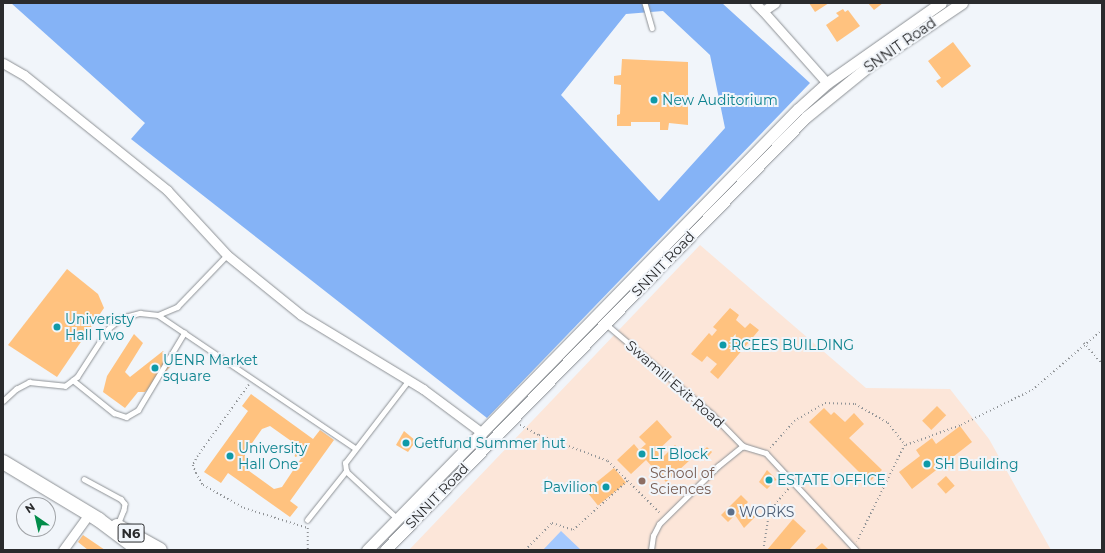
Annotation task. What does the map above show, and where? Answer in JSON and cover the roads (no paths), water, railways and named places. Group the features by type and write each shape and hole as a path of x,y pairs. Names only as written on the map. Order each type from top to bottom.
{"main road":[{"name":"N6","path":"4,464 94,517 139,550"},
{"name":"N6","path":"94,517 118,526 160,550"}],"street":[{"path":"755,3 827,83"},
{"path":"763,11 775,3"},
{"name":"SNNIT Road","path":"389,548 511,420 573,349 755,151 827,83 941,3"},
{"name":"SNNIT Road","path":"584,337 605,323 806,117 870,65 962,3"},
{"path":"3,63 24,75 167,190 228,255 301,315 409,380 482,433"},
{"name":"SNNIT Road","path":"367,550 482,433 573,349"},
{"path":"63,550 94,517"}],"lane":[{"path":"645,3 652,28"},
{"path":"158,315 177,307 228,255"},
{"path":"3,401 16,389 29,382 42,382 65,386 73,380 108,329 121,318 140,313 158,315 355,448"},
{"name":"Swamill Exit Road","path":"605,323 712,414 743,446"},
{"path":"73,380 114,413 126,417 138,410 184,333"},
{"path":"398,519 346,472 345,463 355,448 409,380"},
{"path":"651,550 653,536 665,518 718,466 743,446 766,452 855,549"},
{"path":"307,520 346,472"},
{"path":"84,478 121,499 124,504 124,510 118,526"}],"place":[{"name":"New Auditorium","path":"654,100"},
{"name":"Univeristy Hall Two","path":"57,327"},
{"name":"RCEES BUILDING","path":"723,345"},
{"name":"UENR Market square","path":"155,368"},
{"name":"Getfund Summer hut","path":"406,443"},
{"name":"LT Block","path":"642,454"},
{"name":"University Hall One","path":"230,456"},
{"name":"SH Building","path":"927,464"},
{"name":"ESTATE OFFICE","path":"769,480"},
{"name":"School of Sciences","path":"642,481"},
{"name":"Pavilion","path":"606,487"},
{"name":"WORKS","path":"731,512"}]}
